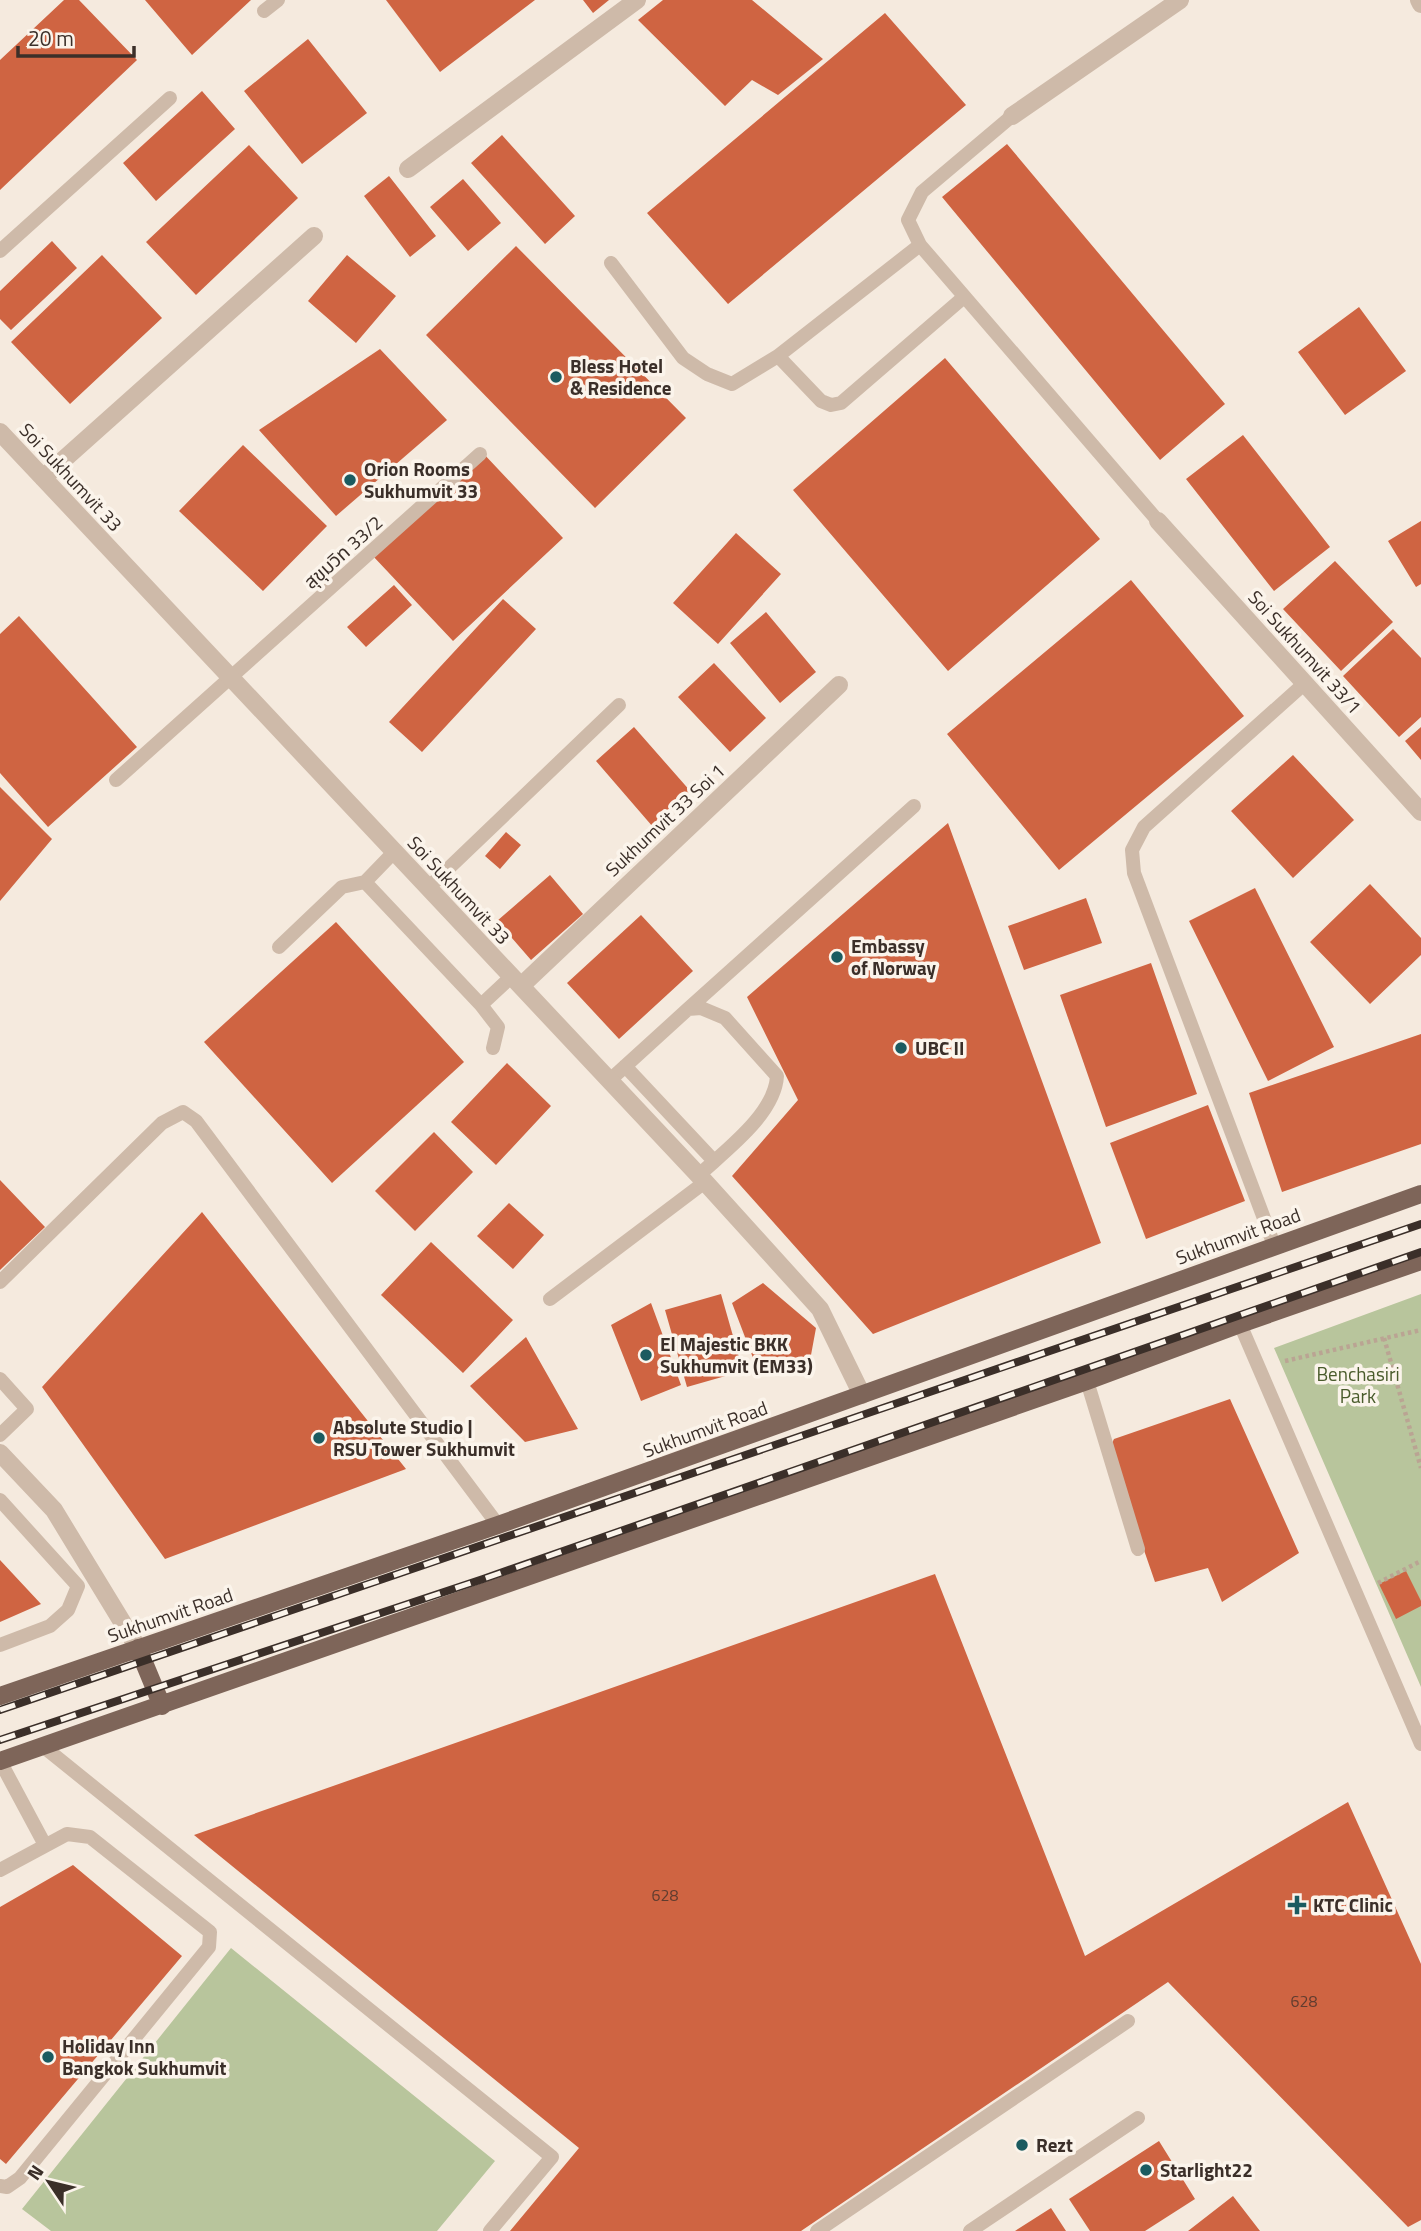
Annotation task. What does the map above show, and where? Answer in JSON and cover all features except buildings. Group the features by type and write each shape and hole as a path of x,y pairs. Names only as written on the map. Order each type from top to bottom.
{"main road":[{"name":"Sukhumvit Road","path":"0,1696 498,1525 1421,1194"},
{"path":"0,1761 1087,1381 1421,1261"},
{"path":"138,1648 162,1706"}],"street":[{"path":"408,169 638,0"},
{"path":"1012,116 1180,0"},
{"path":"43,478 314,236"},
{"name":"Soi Sukhumvit 33","path":"0,432 702,1178 820,1309 862,1395"},
{"name":"Soi Sukhumvit 33/1","path":"1158,520 1421,812"},
{"name":"Sukhumvit 33 Soi 1","path":"516,981 839,685"},
{"path":"0,1454 54,1510 138,1648"}],"lane":[{"path":"264,11 278,0"},
{"path":"0,251 170,98"},
{"path":"1012,116 922,192 908,220 920,245 1158,520"},
{"path":"611,263 683,358 707,374 732,384 778,356 920,245"},
{"path":"778,356 821,401 831,405 841,403 964,297"},
{"name":"สุขุมวิท 33/2","path":"116,780 480,454"},
{"path":"1274,1245 1134,873 1132,850 1144,827 1305,683"},
{"path":"428,888 619,705"},
{"path":"610,1080 914,806"},
{"path":"279,947 342,887 365,882 394,852"},
{"path":"365,882 481,1005 498,1027 492,1048"},
{"path":"481,1005 516,981"},
{"path":"550,1299 702,1178 714,1161 763,1113 776,1089 777,1076 725,1018 701,1008 688,1009"},
{"path":"625,1066 714,1161"},
{"path":"0,1282 162,1123 183,1112 196,1121 498,1525"},
{"path":"1240,1324 1421,1744"},
{"path":"0,1379 27,1409 0,1436"},
{"path":"1087,1381 1138,1549"},
{"path":"0,1500 78,1586 68,1610 50,1626 0,1645"},
{"path":"44,1746 552,2157 490,2231"},
{"path":"0,1761 45,1845"},
{"path":"0,1870 67,1834 90,1837 210,1932 209,1947 20,2178 7,2187 0,2186"},
{"path":"817,2231 1128,2021"},
{"path":"970,2231 1138,2118"}],"path":[{"path":"1258,1371 1280,1362 1421,1330"},
{"path":"1384,1338 1421,1468"},
{"path":"1356,1595 1421,1561"}],"green space":[{"name":"Benchasiri Park","path":"1421,1294 1421,1687 1274,1348"},
{"path":"231,1948 495,2161 437,2231 51,2231 22,2209"}],"railway":[{"path":"0,1710 1421,1224"},
{"path":"0,1740 483,1579 1421,1252"}],"place":[{"name":"Bless Hotel & Residence","path":"556,377"},
{"name":"Orion Rooms Sukhumvit 33","path":"350,480"},
{"name":"Embassy of Norway","path":"837,957"},
{"name":"UBC II","path":"901,1048"},
{"name":"El Majestic BKK Sukhumvit (EM33)","path":"646,1355"},
{"name":"Absolute Studio | RSU Tower Sukhumvit","path":"319,1438"},
{"name":"KTC Clinic","path":"1297,1905"},
{"name":"Holiday Inn Bangkok Sukhumvit","path":"48,2057"},
{"name":"Rezt","path":"1022,2145"},
{"name":"Starlight22","path":"1146,2170"}]}
